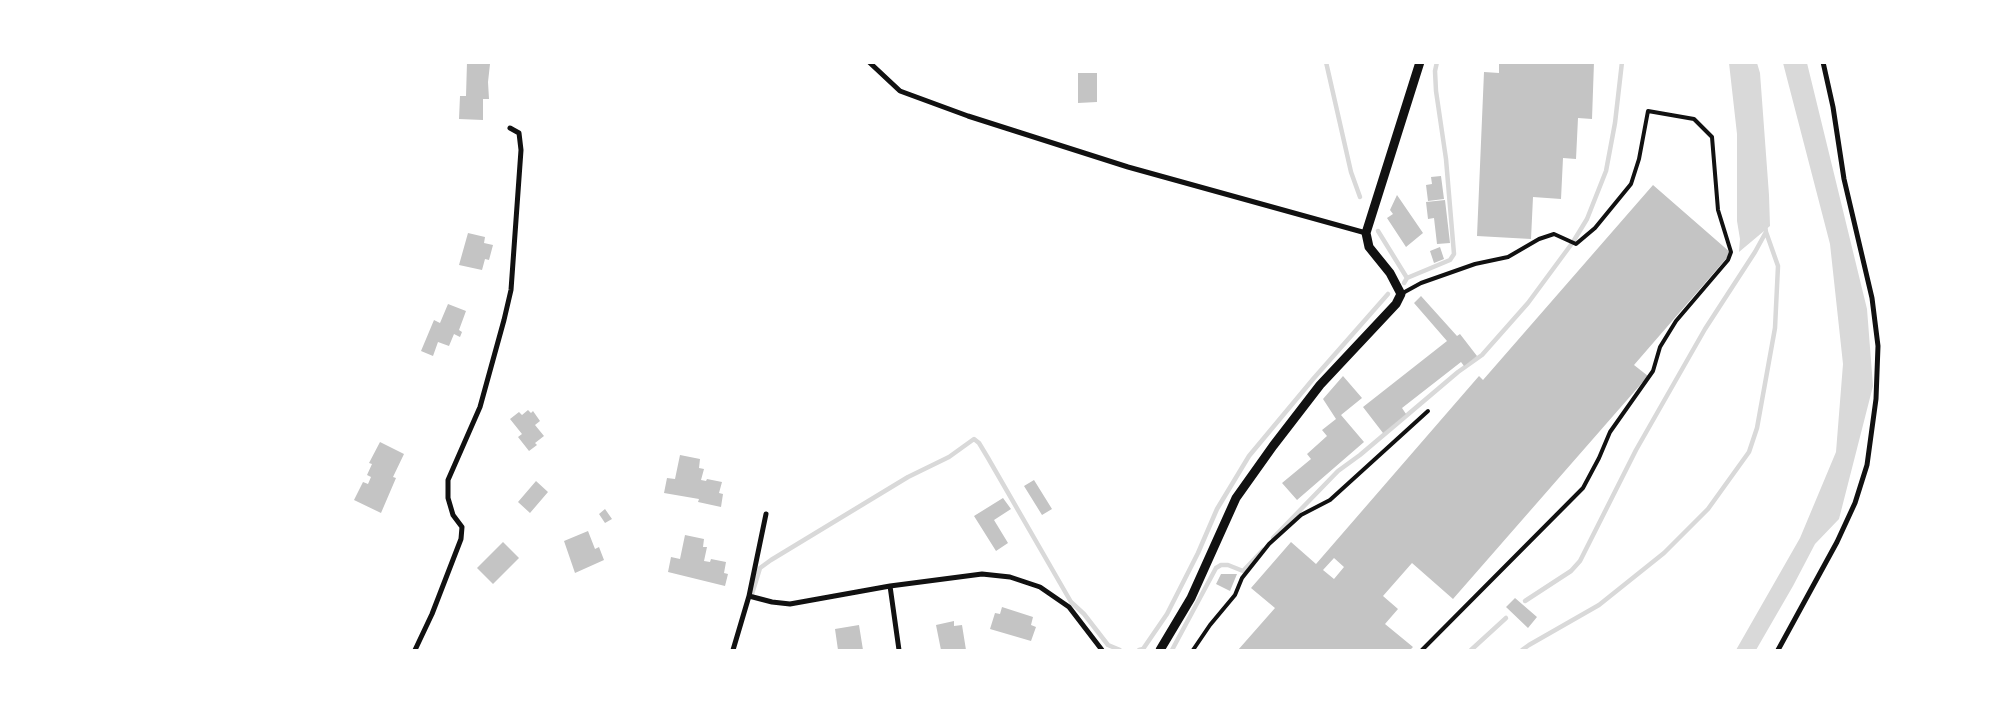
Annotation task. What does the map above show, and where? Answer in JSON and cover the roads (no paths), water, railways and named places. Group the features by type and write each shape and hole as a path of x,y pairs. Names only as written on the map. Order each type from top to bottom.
{"street":[{"path":"869,62 900,91 968,116 1128,166 1366,233"},
{"path":"1160,650 1191,598 1236,498 1320,385 1396,304 1401,294 1390,272 1369,247 1366,233 1420,62"},
{"path":"1778,650 1837,542 1855,503 1867,465 1876,399 1878,346 1872,298 1844,179 1833,107 1823,62"},
{"path":"415,650 432,614 461,539 462,527 454,515 448,498 448,480 480,407 511,290 521,150 520,134 510,128"},
{"path":"734,650 749,596 766,514"},
{"path":"749,596 790,604 890,586 982,574 1010,577 1040,587 1069,607 1102,650"},
{"path":"890,586 899,650"}],"lane":[{"path":"1401,294 1421,283 1475,264 1508,257 1539,239 1554,234 1576,244 1595,228 1631,184 1639,159 1648,111 1694,118 1712,137 1718,210 1732,252 1728,260 1676,321 1660,347 1653,371 1610,432 1583,488 1422,650"},
{"path":"1194,650 1210,625 1235,595 1242,578 1268,544 1301,515 1330,500 1428,411"}],"waterway":[{"path":"1326,62 1351,172 1360,197"},
{"path":"1404,283 1407,278 1450,260 1454,254 1446,159 1436,91 1435,71 1437,62"},
{"path":"1273,538 1338,471 1360,455 1458,372 1482,355 1528,303 1573,242 1587,219 1606,171 1615,123 1622,62"},
{"path":"1525,601 1571,571 1580,561 1636,450 1705,329 1755,252 1766,232 1765,225"},
{"path":"1378,231 1407,278"},
{"path":"1522,650 1599,605 1664,553 1708,509 1749,452 1757,428 1775,328 1778,266 1766,232"},
{"path":"1139,650 1143,649 1167,614 1198,553 1217,509 1249,456 1388,294"},
{"path":"752,594 760,568 771,560 908,477 949,457 974,439 979,443 988,458 1071,602 1084,614 1108,645 1120,650"},
{"path":"1172,650 1216,568 1221,565 1228,565 1243,571 1263,550"},
{"path":"1471,650 1506,618"}]}
